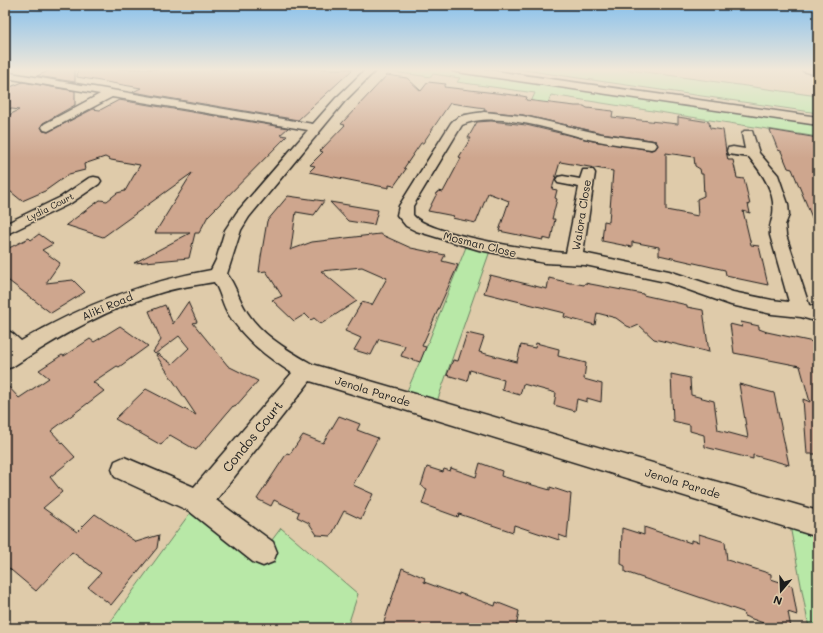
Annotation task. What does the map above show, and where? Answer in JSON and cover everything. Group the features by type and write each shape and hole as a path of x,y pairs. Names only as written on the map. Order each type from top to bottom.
{"main road":[{"path":"662,99 818,122"},
{"path":"720,99 818,113"}],"street":[{"path":"48,127 101,99"},
{"path":"143,99 316,128"},
{"path":"218,275 224,260 229,240 238,221 342,99"},
{"name":"Mosman Close","path":"651,145 610,143 528,121 489,116 467,117 457,123 405,208 405,215 411,223 457,239 524,254 553,258 574,257 669,277 732,298 767,306 801,310 818,315"},
{"path":"748,134 753,154 771,175 781,204 778,235 801,310"},
{"path":"733,151 753,154"},
{"name":"Waiora Close","path":"563,180 586,179 574,257"},
{"name":"Lydia Court","path":"5,230 66,200 94,181"},
{"name":"Aliki Road","path":"12,356 81,316 117,300 154,288 218,275"},
{"name":"Jenola Parade","path":"218,275 226,286 236,311 254,334 278,354 306,371 818,524"},
{"path":"5,338 12,356"},
{"name":"Condos Court","path":"198,502 306,371"},
{"path":"124,469 198,502 263,552"}],"green space":[{"path":"533,99 550,99 541,123 523,120"},
{"path":"574,99 662,99 818,121 818,137"},
{"path":"719,99 818,99 818,113"},
{"path":"468,242 491,248 434,410 403,400 428,343"},
{"path":"198,502 263,552 281,528 358,594 347,628 106,628"},
{"path":"788,515 818,524 818,628 809,628"}],"building":[{"path":"5,99 75,99 75,105 43,123 41,126 43,131 48,132 93,109 100,110 119,100 288,128 280,135 287,136 208,216 199,233 195,233 189,258 134,263 190,233 155,233 192,173 103,237 66,225 100,200 107,201 117,193 125,191 140,165 111,160 105,157 84,164 85,170 69,174 45,191 22,201 5,187 5,117 19,110 5,108"},
{"path":"172,99 321,99 298,120"},
{"path":"365,99 526,99 526,100 584,106 587,108 613,111 612,117 678,124 678,117 709,122 710,128 723,130 728,160 733,160 737,178 744,179 750,205 748,204 750,213 743,211 751,245 759,246 768,285 726,275 725,270 659,255 659,247 632,242 632,247 602,241 604,221 609,222 613,171 560,162 552,189 557,190 555,198 557,199 552,219 555,219 551,240 543,238 543,240 499,231 509,201 488,193 476,223 452,218 454,216 428,211 438,191 443,192 461,158 459,157 471,138 468,138 477,122 491,121 526,125 593,141 651,150 658,146 656,141 601,133 523,115 484,111 485,108 450,103 404,168 406,169 394,186 389,185 389,188 309,172 315,166 310,165 323,152 320,151 345,125 341,124","holes":["666,153 694,157 695,166 700,169 701,174 703,174 704,196 697,199 698,216 666,210"]},
{"path":"770,130 818,138 818,232 792,169 788,168 781,151 778,150"},
{"path":"288,196 324,201 314,215 296,212 290,250 312,242 380,234 411,248 445,255 442,261 458,265 422,346 426,347 420,362 401,356 405,346 379,339 371,355 354,350 361,338 345,331 362,302 372,305 387,278 362,267 321,271 357,301 321,324 314,318 311,320 305,314 294,321 272,300 282,296 266,271 259,272 261,257 267,221"},
{"path":"330,202 378,210 374,225 348,221"},
{"path":"39,234 53,244 42,250 60,263 46,283 73,280 85,292 51,313 5,278 5,250 29,238 31,240"},
{"path":"490,275 547,289 549,278 584,285 585,283 643,294 687,305 687,307 703,310 709,352 654,339 639,325 632,328 616,318 597,313 595,325 564,317 565,313 484,293"},
{"path":"188,302 197,322 193,323 228,366 258,381 235,407 233,406 196,450 170,435 161,445 115,419 146,389 196,415 156,355 158,354 172,364 189,348 179,336 155,354 153,352 161,340 149,311 165,305 173,324"},
{"path":"741,322 759,326 759,329 767,332 818,343 818,454 807,454 803,399 810,402 800,366 734,353 730,324 742,327"},
{"path":"120,326 148,346 119,367 117,366 93,382 104,391 51,431 75,457 50,477 62,492 43,508 77,532 95,514 136,542 159,535 157,548 111,605 88,587 101,573 72,552 36,591 5,565 5,383 19,398 49,378 39,370 90,339 94,342"},
{"path":"467,333 484,337 479,352 517,362 521,345 535,348 536,343 559,349 558,356 586,363 584,379 602,384 601,402 587,398 587,402 577,399 575,411 554,405 556,393 523,384 520,395 502,390 504,380 470,370 467,381 447,375 453,360 458,361"},
{"path":"671,374 690,378 691,395 714,401 718,430 748,438 739,384 774,393 789,465 753,455 753,459 705,447 704,435 690,431 690,425 673,421"},
{"path":"339,416 360,424 357,430 378,438 353,485 373,494 361,519 344,511 331,536 317,535 309,523 297,517 299,512 274,500 271,506 257,499 287,453 290,454 303,435 323,443"},
{"path":"480,463 502,471 501,476 550,490 550,487 571,494 567,538 559,535 559,540 514,525 513,532 459,514 458,517 422,504 427,489 421,486 427,467 443,472 444,469 450,471 451,468 476,477"},
{"path":"644,527 691,543 691,540 699,542 699,534 725,542 727,560 771,574 771,579 792,586 797,615 788,612 791,628 777,628 744,616 743,612 625,572 625,566 621,564 622,528 644,535"},
{"path":"402,568 425,578 424,582 459,595 459,593 495,606 496,602 519,611 516,628 382,628"}]}
